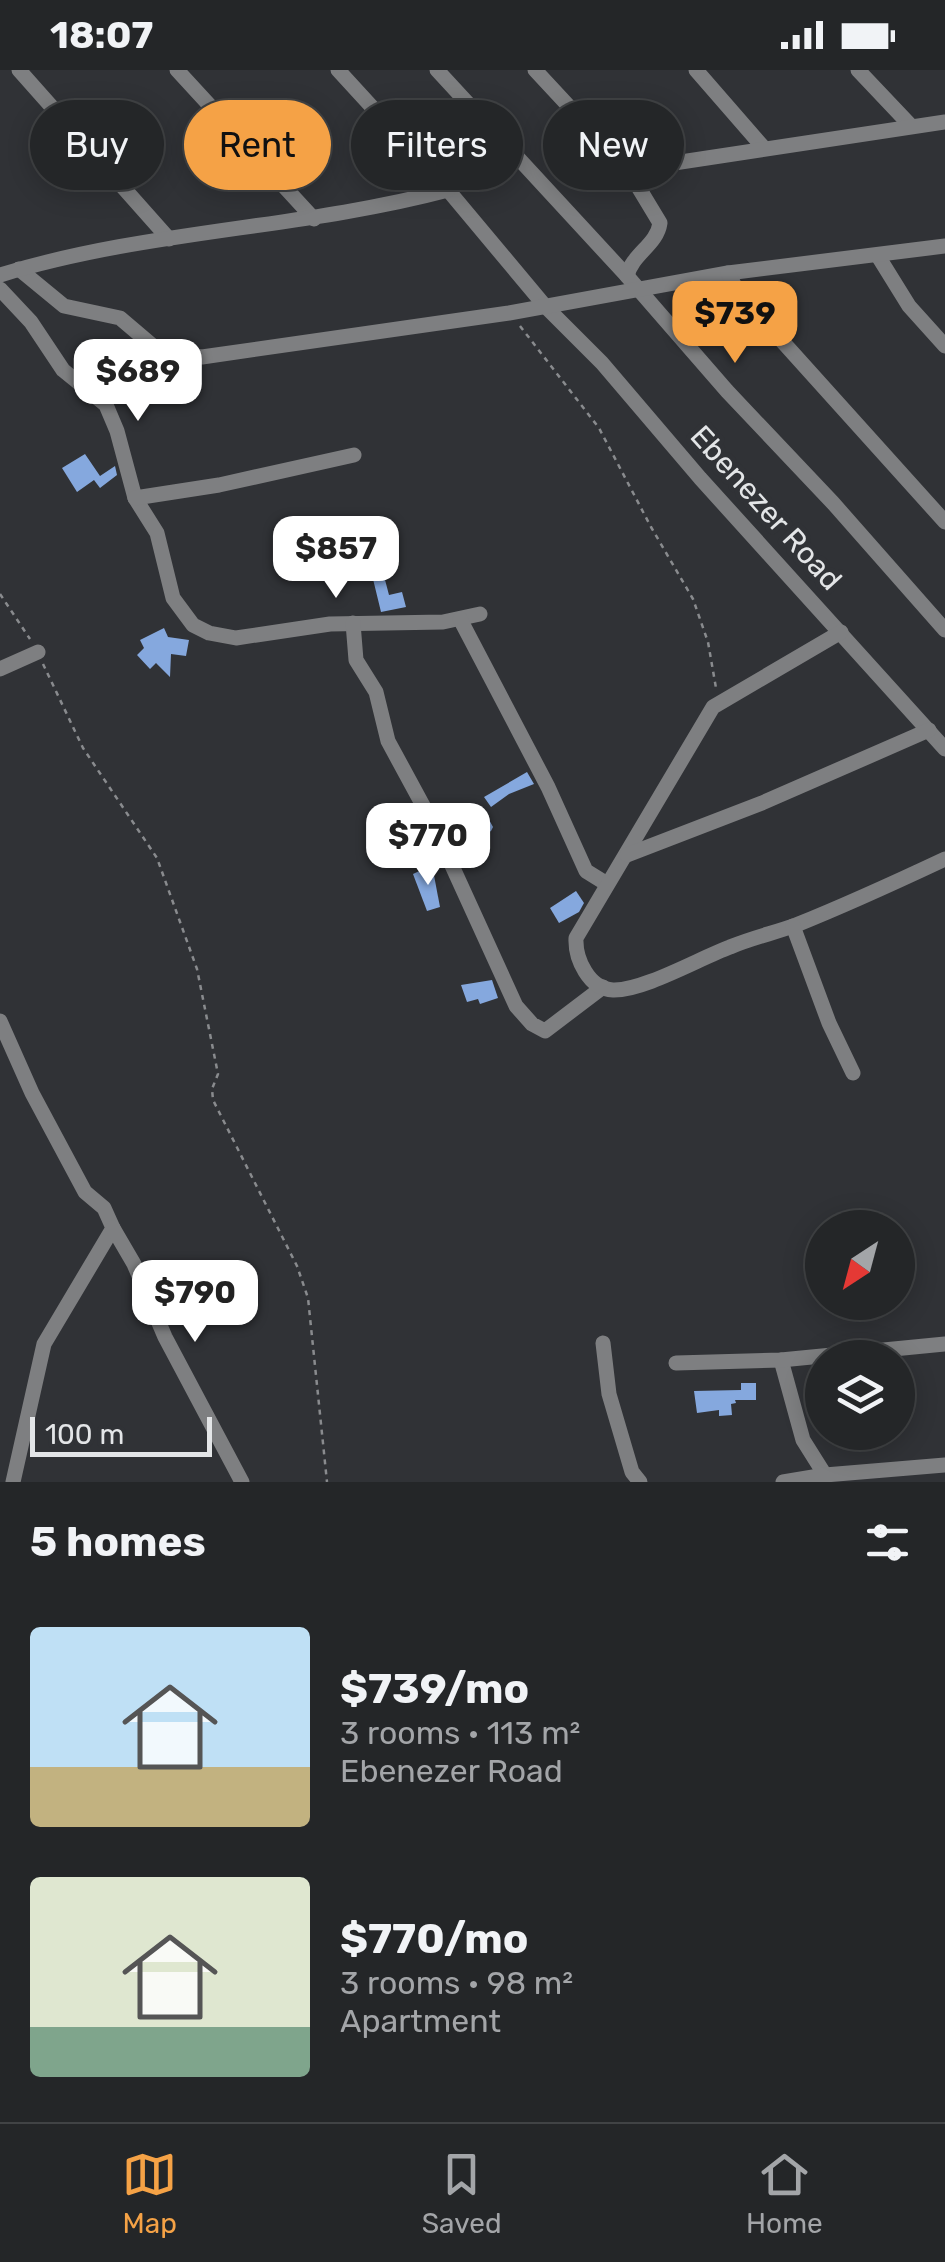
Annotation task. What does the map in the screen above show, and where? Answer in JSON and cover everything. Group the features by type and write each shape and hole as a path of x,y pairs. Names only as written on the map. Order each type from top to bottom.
{"street":[{"path":"19,70 169,238"},
{"path":"177,70 314,219"},
{"name":"Ebenezer Road","path":"338,70 366,100"},
{"path":"437,70 945,630"},
{"path":"536,70 564,100"},
{"path":"696,70 763,148"},
{"path":"858,70 911,126"},
{"path":"684,161 945,122"},
{"path":"0,274 70,254 381,208 448,190"},
{"name":"Ebenezer Road","path":"448,190 545,306 602,363 700,478 945,749"},
{"path":"632,282 631,264 660,226 639,190"},
{"path":"20,268 64,306 120,318 160,352 226,356 510,313 632,282 945,246"},
{"path":"878,256 909,306 945,346"},
{"path":"728,273 738,292 945,522"},
{"path":"0,290 31,322 63,370 106,405 117,431 134,498 157,533 173,598 192,625 236,638 353,623 442,622 480,614"},
{"path":"134,498 219,486 354,456"},
{"path":"460,618 586,870 607,884"},
{"path":"353,623 356,660 376,692 388,741 433,824 516,1006 532,1024 545,1031 603,987"},
{"path":"841,632 718,702 575,942 585,971 603,987 616,990 633,986 793,926 945,859"},
{"path":"1,666 38,652"},
{"path":"626,855 762,803 929,730"},
{"path":"793,926 829,1024 853,1073"},
{"path":"0,1021 32,1093 85,1192 104,1208 134,1264 165,1336 242,1482"},
{"path":"13,1482 44,1344 113,1228"},
{"path":"603,1344 603,1365 613,1410 632,1472 640,1482"},
{"path":"676,1363 781,1360 945,1344"},
{"path":"781,1360 803,1440 825,1475"},
{"path":"782,1482 945,1466"}],"path":[{"path":"510,313 600,428 650,527 693,599 708,642 718,702"},
{"path":"0,594 38,652 82,748 156,858 197,970 218,1074 213,1100 298,1266 308,1298 326,1482"}],"building":[{"path":"85,454 100,476 115,466 117,475 100,488 94,480 77,492 62,468"},
{"path":"384,576 389,595 402,592 406,607 381,612 373,579"},
{"path":"164,628 168,637 189,640 186,656 171,654 170,677 156,663 150,669 137,655 144,648 140,640"},
{"path":"527,772 534,784 491,807 484,797"},
{"path":"487,816 491,831 473,840 475,848 458,852 454,844 460,842 456,834"},
{"path":"432,865 440,907 427,911 413,874"},
{"path":"576,891 584,903 579,912 559,923 550,908"},
{"path":"492,980 498,998 480,1004 478,999 467,1002 461,985"},
{"path":"741,1383 756,1383 756,1400 735,1400 731,1404 732,1415 719,1416 719,1410 697,1413 694,1391 741,1390"}]}
